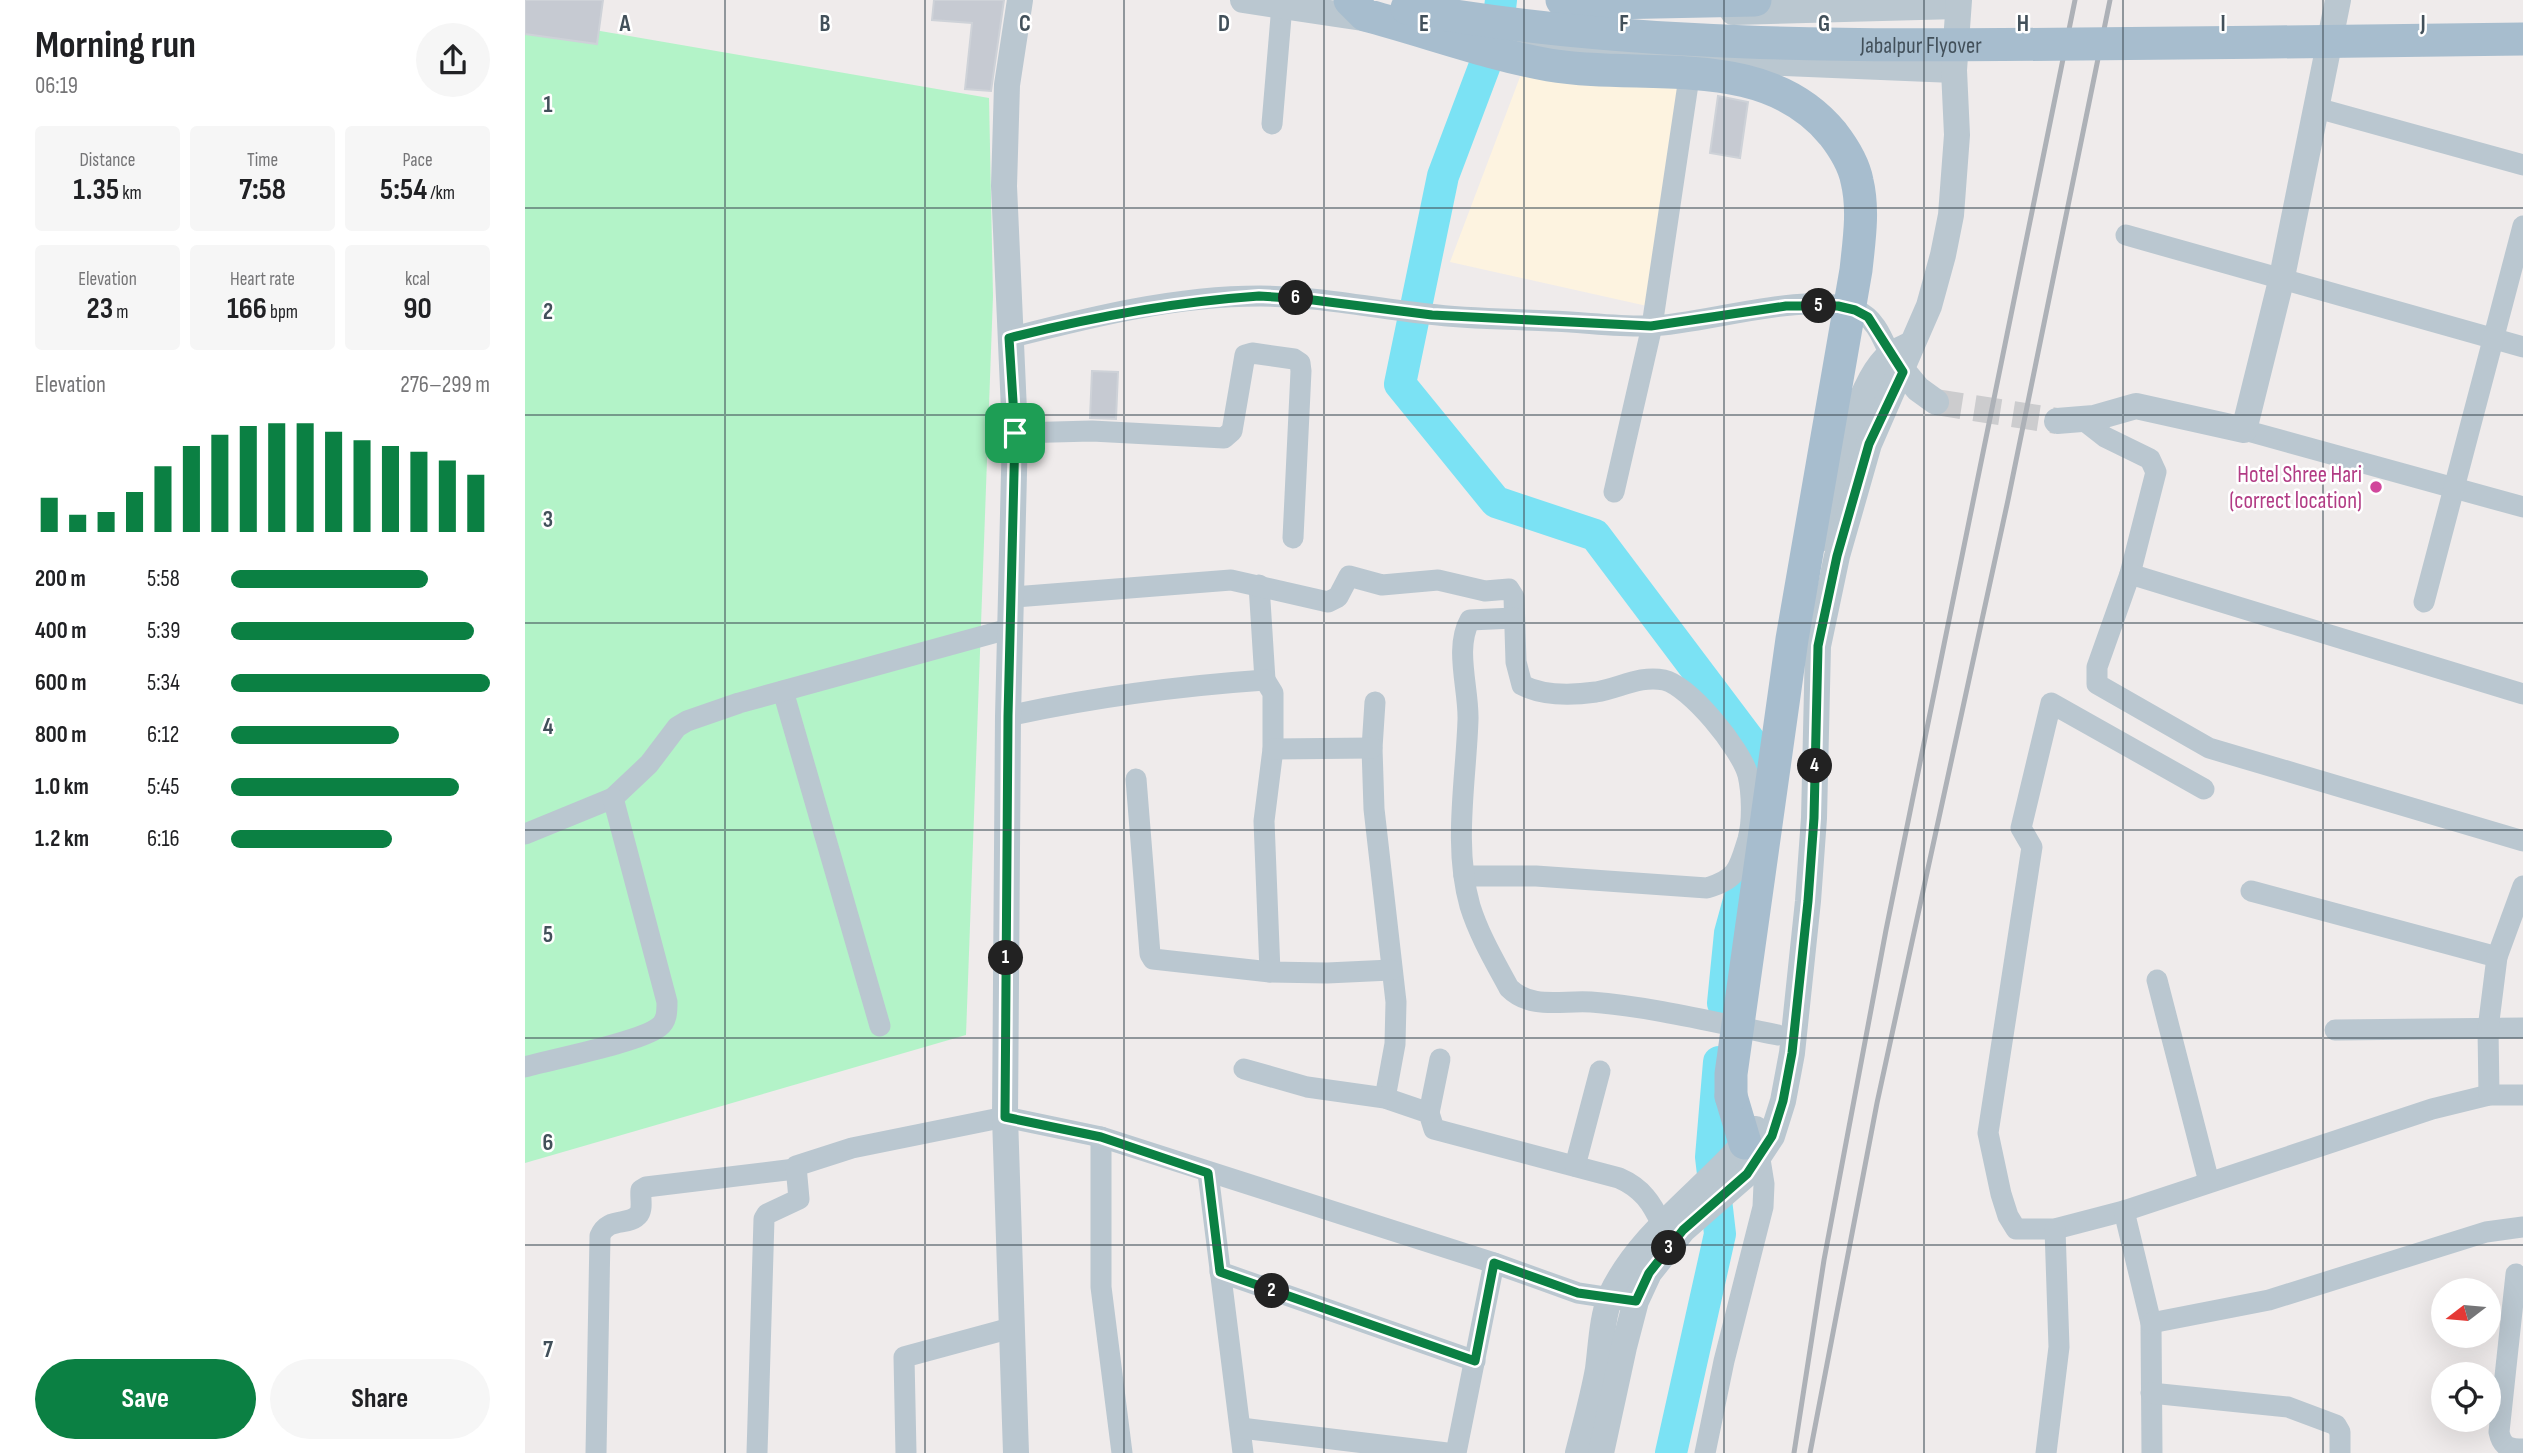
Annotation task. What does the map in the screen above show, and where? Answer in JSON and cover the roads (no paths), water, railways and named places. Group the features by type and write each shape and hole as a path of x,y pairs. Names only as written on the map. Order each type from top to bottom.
{"main road":[{"path":"1350,0 1365,15 1549,65 1716,76 1758,83 1793,98 1820,118 1841,144 1857,178 1861,209 1856,270 1790,652 1749,962 1731,1074 1731,1096 1749,1151"},
{"name":"Jabalpur Flyover","path":"1363,0 1553,31 1693,40 1946,45 2523,39"},
{"path":"1562,0 1755,0"}],"street":[{"path":"1016,1453 1005,1117 1008,716 1014,597 1015,433 1004,186 1007,85 1020,0"},
{"path":"1243,0 1506,40 1692,58 1954,70"},
{"path":"1578,1453 1596,1377 1610,1297 1620,1279 1673,1222 1749,1151 1772,1136 1783,1101 1794,1041 1814,818 1818,646 1837,556 1869,444 1901,357 1929,306 1951,215 1957,135 1954,70 1959,3 1696,6 1582,0"},
{"path":"2244,430 2282,277 2338,0"},
{"path":"1272,124 1282,5"},
{"path":"1613,492 1651,326 1692,58 1696,6"},
{"path":"2317,108 2523,165"},
{"path":"2424,602 2456,489 2523,226"},
{"path":"2126,235 2523,346"},
{"path":"1009,338 1106,314 1194,300 1259,296 1432,315 1651,326 1786,306 1838,306 1868,317 1901,357 1918,389 1936,402"},
{"path":"1015,433 1092,431 1224,438 1232,431 1245,355 1252,353 1294,359 1300,363 1301,371 1293,538"},
{"path":"1705,1453 1724,1361 1763,1207 1764,1184 1749,1151 1773,1075 1779,1035 1792,912 1801,778 1802,645 1808,606 1852,429 1868,385 1901,357"},
{"path":"2070,420 2136,406 2244,430 2523,507"},
{"path":"2070,420 2144,455 2154,464 2156,472 2130,574 2095,678 2104,690 2209,748 2523,841"},
{"path":"2130,574 2523,694"},
{"path":"1014,597 1231,580 1328,602 1338,597 1349,576 1382,585 1453,582 1485,591 1509,589 1514,597 1519,681 1531,690 1546,693 1596,692 1640,680 1665,680 1687,691 1738,753 1747,773 1750,832 1738,871 1722,883 1707,888 1537,876 1464,876"},
{"path":"1259,585 1265,680 1273,694 1273,749 1263,821 1271,972"},
{"path":"1514,618 1470,620 1464,631 1468,705 1462,839 1464,876 1470,906 1488,950 1509,988 1519,998 1533,1003 1591,1002 1779,1035"},
{"path":"525,834 614,797 649,764 677,727 687,721 783,691 1012,628"},
{"path":"1008,716 1091,697 1184,685 1265,680"},
{"path":"783,691 880,1026"},
{"path":"1375,702 1372,747 1374,809 1396,1002 1395,1044 1385,1098"},
{"path":"2204,789 2051,703 2021,828 2032,847 1988,1133 2007,1216 2016,1229 2055,1229 2124,1210 2432,1109 2489,1096 2523,1095"},
{"path":"2139,752 2153,717"},
{"path":"1273,749 1372,747"},
{"path":"1136,779 1150,954 1153,959 1271,972 1327,974 1391,970"},
{"path":"525,1067 638,1037 658,1028 667,1018 667,1002 614,797"},
{"path":"2489,1096 2488,1029 2497,957 2523,886"},
{"path":"2251,891 2497,957"},
{"path":"2157,980 2209,1182"},
{"path":"2335,1030 2523,1028"},
{"path":"1440,1059 1429,1114 1434,1129 1632,1184 1673,1222"},
{"path":"1244,1069 1307,1087 1385,1098 1429,1114"},
{"path":"1575,1166 1600,1071"},
{"path":"596,1453 603,1229 610,1223 637,1216 640,1212 640,1194 646,1187 795,1169 852,1148 1005,1117 1101,1137 1494,1263 1578,1293 1636,1301"},
{"path":"1101,1137 1101,1287 1122,1453"},
{"path":"757,1453 764,1219 767,1214 799,1199 795,1169"},
{"path":"1208,1173 1243,1453"},
{"path":"2124,1210 2151,1323 2152,1453"},
{"path":"1601,1453 1636,1301 1673,1222"},
{"path":"2046,1453 2059,1347 2055,1229"},
{"path":"2151,1323 2269,1300 2505,1229"},
{"path":"1456,1453 1494,1263"},
{"path":"1220,1272 1475,1361"},
{"path":"2516,1274 2499,1432 2501,1442 2507,1448 2523,1449"},
{"path":"906,1453 904,1357 1011,1328"},
{"path":"2151,1393 2288,1407 2336,1425 2340,1432 2340,1453"},
{"path":"1241,1428 1447,1453"}],"waterway":[{"path":"1501,0 1497,33 1443,176 1400,384 1496,502 1595,535 1750,741 1759,800"},
{"path":"1723,1003 1730,933 1750,860"},
{"path":"1671,1453 1720,1234 1711,1157 1719,1062"}],"tunnel":[{"path":"1936,402 2057,421"}],"railway":[{"path":"1794,1453 1824,1260 1886,930 2075,0"},
{"path":"1810,1453 1877,1103 2008,500 2110,0"}],"place":[{"name":"Hotel Shree Hari (correct location)","path":"2376,487"}]}
